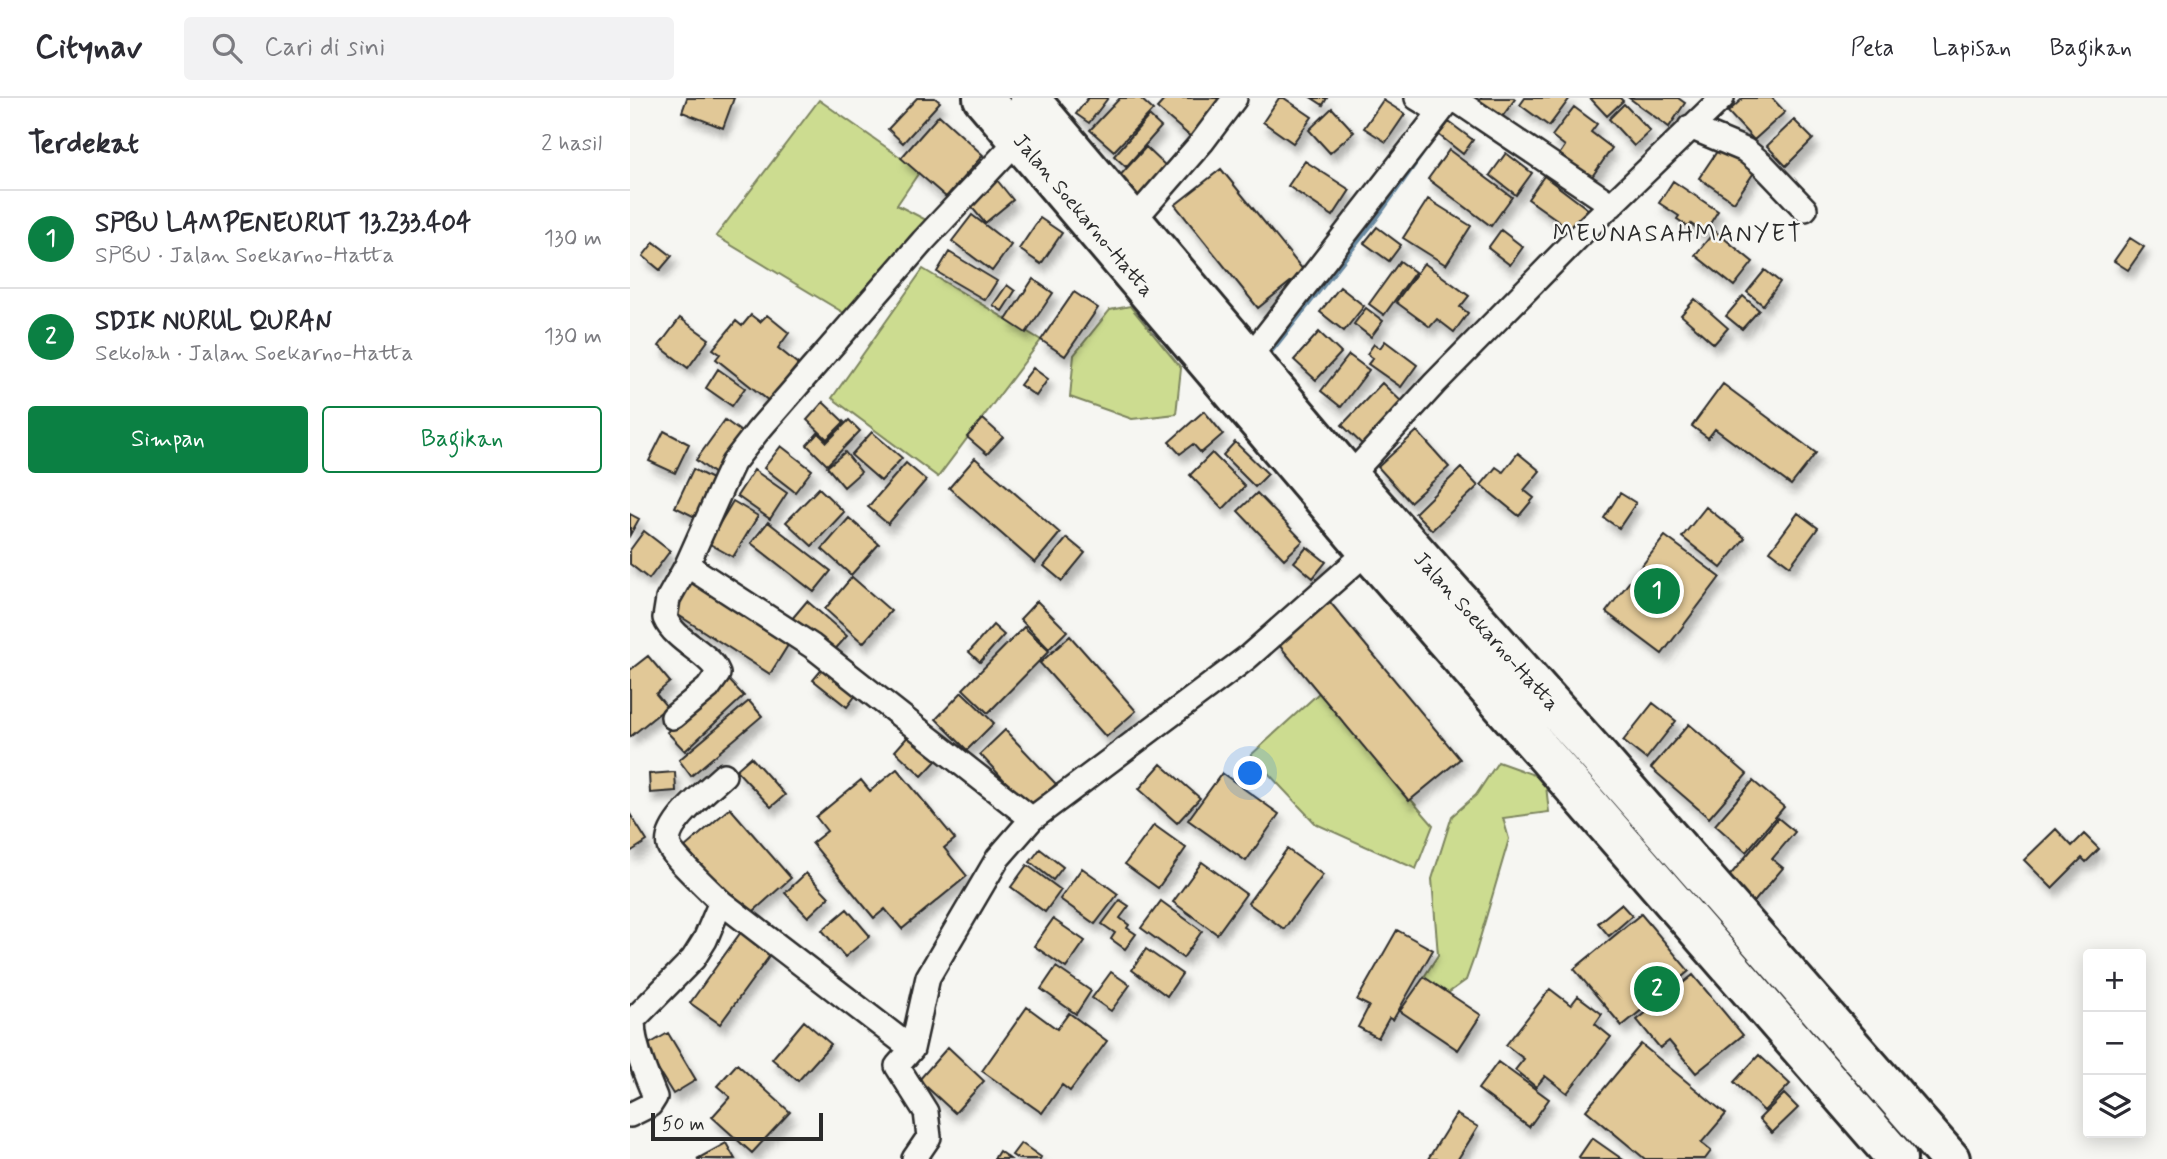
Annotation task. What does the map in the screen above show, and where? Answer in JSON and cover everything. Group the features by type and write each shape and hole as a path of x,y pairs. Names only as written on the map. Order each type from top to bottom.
{"highway":[{"name":"Jalan Soekarno-Hatta","path":"983,98 1263,400 1349,477 1806,992 1950,1159"},
{"name":"Jalan Soekarno-Hatta","path":"1029,98 1248,359 1263,400 1368,551 1897,1159"},
{"path":"1775,1018 1806,992"}],"street":[{"path":"1133,221 1202,142 1235,98"},
{"path":"1417,98 1455,104 1612,205"},
{"path":"1349,477 1435,383 1722,98"},
{"path":"1248,359 1455,104"},
{"path":"1690,127 1745,150 1805,209"},
{"path":"673,717 708,688 718,674 717,668 711,662 675,635 665,618 668,599 687,565 733,463 915,251 1019,139"},
{"path":"914,1159 929,1137 926,1112 897,1066 912,1049 928,977 998,858 1032,820 1248,657 1368,551"},
{"path":"687,565 812,646 1032,820"},
{"path":"724,775 676,822 668,836 670,849 721,902 912,1049"},
{"path":"630,1115 650,1105 655,1097 631,1039 630,1027 634,1019 693,959 705,940 721,902"}],"green space":[{"path":"819,100 920,171 897,205 938,226 854,319 716,236"},
{"path":"923,269 1041,340 938,477 832,398"},
{"path":"1130,306 1181,368 1176,414 1132,419 1070,397 1074,355 1110,310"},
{"path":"1319,693 1433,825 1416,869 1316,824 1251,755"},
{"path":"1498,762 1537,776 1546,786 1549,812 1503,818 1509,839 1475,955 1466,980 1448,993 1424,977 1438,955 1432,879 1452,816 1476,795"}],"building":[{"path":"687,98 734,98 723,128 682,112"},
{"path":"917,98 935,98 940,102 903,143 888,129"},
{"path":"1088,98 1108,98 1089,123 1076,114"},
{"path":"1120,98 1140,98 1153,110 1114,151 1090,130"},
{"path":"1166,98 1220,98 1223,101 1191,137 1157,108"},
{"path":"1279,98 1284,98 1312,117 1293,143 1263,122"},
{"path":"1312,98 1327,98 1323,105"},
{"path":"1481,98 1515,99 1499,121 1477,104"},
{"path":"1525,98 1570,98 1549,126 1520,105"},
{"path":"1590,98 1620,98 1623,101 1607,116"},
{"path":"1629,98 1678,98 1685,103 1669,127"},
{"path":"1743,98 1772,98 1785,112 1754,140 1728,112"},
{"path":"1383,100 1405,114 1386,142 1364,128"},
{"path":"1624,104 1650,131 1634,146 1609,119"},
{"path":"1574,107 1597,124 1591,132 1612,148 1591,178 1559,155 1565,146 1552,136"},
{"path":"1332,108 1354,132 1330,153 1309,130"},
{"path":"939,115 983,155 946,197 901,158"},
{"path":"1149,116 1161,127 1126,167 1114,156"},
{"path":"1794,120 1813,139 1786,166 1767,146"},
{"path":"1449,122 1473,140 1463,154 1439,135"},
{"path":"1722,144 1757,168 1734,202 1699,178"},
{"path":"1146,147 1167,167 1137,199 1116,180"},
{"path":"1449,150 1512,197 1491,226 1428,179"},
{"path":"1506,153 1532,173 1516,195 1490,175"},
{"path":"1305,161 1350,190 1333,216 1288,186"},
{"path":"1221,169 1304,271 1258,308 1175,205"},
{"path":"1544,176 1589,210 1573,231 1528,199"},
{"path":"997,180 1013,200 985,223 968,203"},
{"path":"1673,181 1718,211 1704,233 1677,219 1679,216 1659,203"},
{"path":"1428,199 1471,226 1446,265 1403,238"},
{"path":"972,215 1011,245 992,271 952,241"},
{"path":"1040,218 1062,233 1041,264 1019,249"},
{"path":"1377,227 1401,245 1389,261 1364,243"},
{"path":"1501,230 1523,247 1510,265 1488,248"},
{"path":"1715,231 1753,262 1734,286 1695,255"},
{"path":"2130,238 2144,247 2128,270 2114,261"},
{"path":"654,242 672,256 660,270 643,256"},
{"path":"949,252 997,281 985,300 937,272"},
{"path":"1400,261 1415,272 1384,315 1369,304"},
{"path":"1424,263 1469,296 1460,307 1468,313 1454,332 1437,319 1430,327 1396,302"},
{"path":"1765,270 1780,282 1763,305 1747,292"},
{"path":"1033,279 1053,293 1026,333 1006,320"},
{"path":"1007,285 1015,291 1002,311 993,305"},
{"path":"1340,287 1364,306 1344,331 1320,312"},
{"path":"1074,292 1098,308 1065,356 1041,340"},
{"path":"1743,296 1759,310 1742,329 1726,316"},
{"path":"1695,299 1728,328 1714,344 1681,315"},
{"path":"1366,308 1383,321 1371,337 1354,324"},
{"path":"751,315 760,322 767,315 789,333 778,348 798,364 769,401 716,359 720,354 713,349 736,321 742,326"},
{"path":"680,318 709,339 688,368 659,346"},
{"path":"1319,332 1341,353 1316,380 1294,360"},
{"path":"1385,341 1417,365 1401,387 1368,364 1373,358 1367,354 1374,344 1380,348"},
{"path":"1349,355 1369,370 1341,407 1321,391"},
{"path":"1033,368 1048,379 1036,396 1020,385"},
{"path":"718,369 745,388 732,406 706,388"},
{"path":"1382,383 1404,404 1364,446 1342,425"},
{"path":"1723,384 1816,453 1791,485 1715,429 1708,438 1692,426"},
{"path":"823,402 844,422 827,439 807,420"},
{"path":"1204,411 1223,434 1201,453 1193,444 1180,454 1169,442"},
{"path":"983,419 1003,437 987,454 967,437"},
{"path":"725,420 744,434 715,474 696,460"},
{"path":"849,420 860,431 827,465 807,445 818,433 827,442"},
{"path":"664,431 689,444 675,473 649,461"},
{"path":"1417,431 1449,467 1410,502 1378,467"},
{"path":"872,432 902,458 881,481 851,455"},
{"path":"1235,442 1268,474 1255,487 1223,455"},
{"path":"781,446 812,470 795,492 764,468"},
{"path":"845,452 861,472 844,487 827,467"},
{"path":"1212,453 1245,486 1223,509 1190,475"},
{"path":"1518,453 1540,471 1524,490 1534,498 1519,516 1481,485 1496,467 1503,472"},
{"path":"975,458 1060,533 1035,563 949,488"},
{"path":"906,463 926,480 888,524 868,507"},
{"path":"1461,468 1478,486 1432,530 1415,513"},
{"path":"693,469 714,480 695,517 675,507"},
{"path":"754,470 787,493 770,519 737,496"},
{"path":"819,488 844,512 812,546 786,522"},
{"path":"1257,493 1303,541 1284,559 1238,511"},
{"path":"1620,493 1636,503 1619,528 1604,518"},
{"path":"733,501 758,516 733,557 708,543"},
{"path":"1706,507 1745,538 1721,568 1682,537"},
{"path":"1798,513 1818,528 1790,566 1770,551"},
{"path":"630,514 639,519 630,535"},
{"path":"849,518 879,544 851,575 822,549"},
{"path":"768,522 831,571 814,592 751,543"},
{"path":"644,531 670,551 649,579 630,564 630,550"},
{"path":"1665,536 1720,577 1662,654 1606,612"},
{"path":"1067,538 1085,553 1062,581 1044,566"},
{"path":"1307,547 1326,562 1313,578 1294,562"},
{"path":"852,577 891,611 863,643 825,609"},
{"path":"693,579 790,642 770,674 672,611"},
{"path":"1325,596 1460,759 1409,801 1274,639"},
{"path":"807,601 847,636 831,654 791,620"},
{"path":"1037,601 1067,631 1049,649 1020,619"},
{"path":"993,625 1004,635 980,662 969,652"},
{"path":"1024,627 1049,651 988,713 963,689"},
{"path":"1070,636 1136,711 1106,737 1040,663"},
{"path":"648,656 670,682 656,694 667,707 630,737 630,670"},
{"path":"823,668 856,695 847,707 813,680"},
{"path":"726,677 744,696 685,751 667,732"},
{"path":"962,692 994,723 967,750 936,719"},
{"path":"749,701 762,716 691,776 679,760"},
{"path":"1653,703 1676,721 1646,759 1623,741"},
{"path":"1689,724 1747,774 1709,818 1651,768"},
{"path":"1005,730 1056,784 1030,808 980,754"},
{"path":"911,733 938,759 922,776 895,751"},
{"path":"751,757 785,795 771,807 736,770"},
{"path":"1161,764 1200,798 1177,823 1139,789"},
{"path":"897,769 955,839 944,848 967,876 902,929 885,909 874,918 812,843 827,831 816,817 861,780 870,791"},
{"path":"675,772 676,791 650,793 649,774"},
{"path":"1222,773 1279,814 1246,861 1188,820"},
{"path":"1753,781 1784,807 1746,852 1715,825"},
{"path":"730,808 791,878 747,917 685,847"},
{"path":"630,814 647,841 630,852"},
{"path":"1778,818 1795,832 1772,859 1783,868 1754,902 1727,879"},
{"path":"1154,825 1186,848 1158,888 1125,864"},
{"path":"2056,829 2072,846 2084,834 2099,849 2086,862 2082,858 2052,888 2024,860"},
{"path":"1040,849 1063,867 1053,880 1030,862"},
{"path":"1287,849 1323,875 1284,929 1248,903"},
{"path":"1202,862 1246,894 1217,934 1173,902"},
{"path":"1027,865 1061,890 1045,912 1011,887"},
{"path":"1082,868 1118,894 1095,924 1060,899"},
{"path":"806,873 829,897 808,917 785,893"},
{"path":"1120,900 1129,906 1120,918 1129,925 1127,928 1136,934 1125,949 1111,939 1115,933 1102,924"},
{"path":"1161,901 1202,931 1183,958 1141,928"},
{"path":"1621,904 1632,916 1609,936 1598,923"},
{"path":"847,909 870,936 845,957 822,930"},
{"path":"1641,914 1689,971 1622,1026 1574,969"},
{"path":"1053,919 1085,941 1066,968 1034,946"},
{"path":"1397,930 1433,950 1393,1020 1389,1018 1378,1038 1358,1027 1369,1006 1357,1000"},
{"path":"741,932 771,954 720,1024 690,1003"},
{"path":"1146,949 1182,974 1167,996 1132,970"},
{"path":"1056,967 1091,991 1076,1014 1041,989"},
{"path":"1111,972 1130,985 1111,1011 1092,998"},
{"path":"1693,975 1743,1035 1696,1073 1669,1041 1660,1048 1637,1020"},
{"path":"1424,977 1481,1015 1458,1050 1400,1011"},
{"path":"1550,989 1571,1005 1578,996 1602,1014 1595,1024 1611,1037 1567,1093 1545,1076 1536,1087 1515,1070 1524,1059 1506,1045"},
{"path":"1027,1007 1057,1029 1069,1013 1107,1041 1070,1091 1062,1085 1042,1113 982,1071"},
{"path":"804,1021 831,1044 798,1081 772,1059"},
{"path":"668,1033 696,1080 673,1094 644,1047"},
{"path":"1641,1044 1726,1114 1701,1143 1711,1151 1705,1159 1645,1159 1586,1110"},
{"path":"948,1047 984,1081 955,1113 919,1080"},
{"path":"1759,1055 1790,1084 1764,1111 1734,1082"},
{"path":"1498,1062 1549,1099 1529,1127 1478,1089"},
{"path":"737,1064 790,1112 752,1153 712,1117 730,1097 717,1086"},
{"path":"1784,1094 1798,1108 1772,1133 1759,1119"},
{"path":"1456,1114 1478,1127 1458,1159 1428,1159"},
{"path":"1592,1138 1622,1159 1581,1159 1579,1157"},
{"path":"726,1143 735,1159 697,1159"},
{"path":"1021,1143 1041,1157 1040,1159 1018,1159 1012,1155"},
{"path":"999,1151 1010,1159 994,1159"}],"waterway":[{"path":"1270,351 1376,217 1420,155"}],"place":[{"name":"SPBU LAMPENEURUT 13.233.404","path":"1657,591"},
{"name":"SDIK NURUL QURAN","path":"1657,989"}],"district":[{"name":"MEUNASAHMANYET","path":"1678,233"}]}
